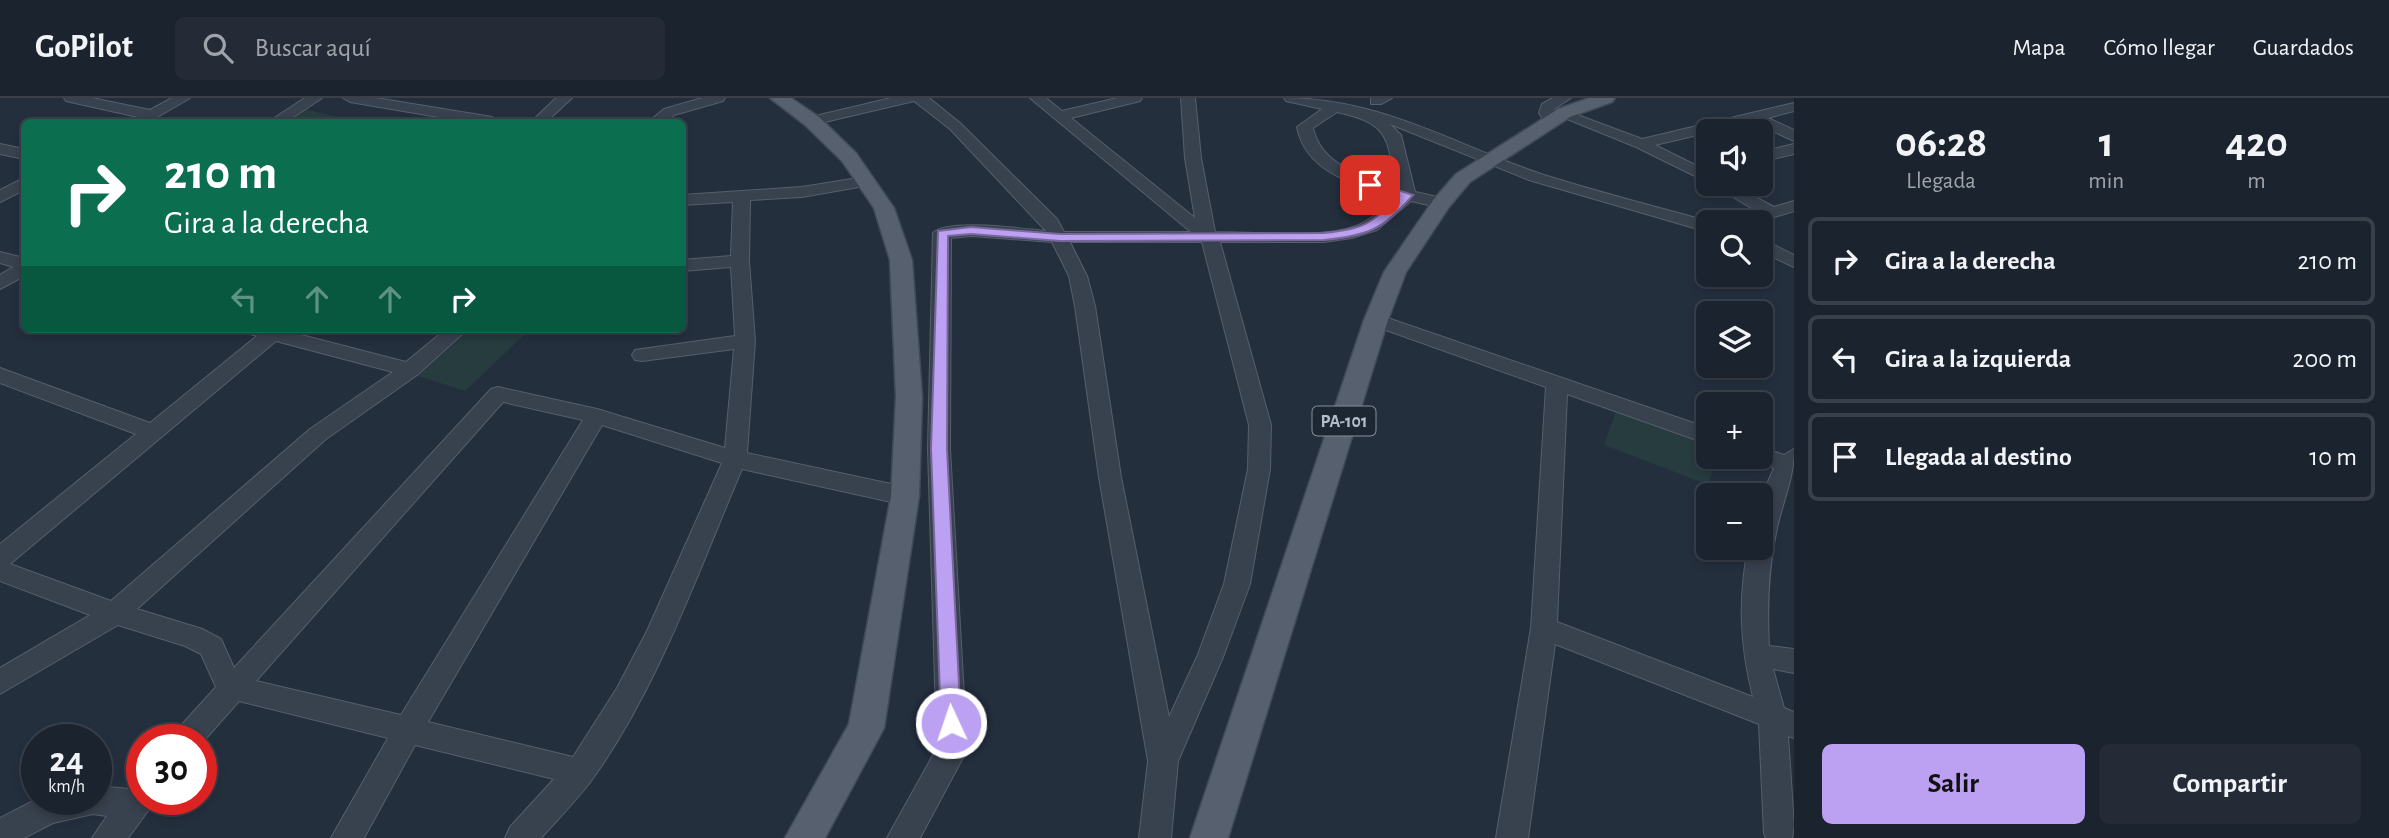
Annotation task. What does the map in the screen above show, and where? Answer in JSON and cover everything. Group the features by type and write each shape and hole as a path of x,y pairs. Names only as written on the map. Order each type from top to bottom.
{"main road":[{"path":"779,98 812,121 849,158 884,208 901,260 909,397 905,496 866,727 804,838"},
{"name":"PA-101","path":"1209,838 1376,320 1395,272 1441,203 1463,178 1559,111 1606,98"}],"street":[{"path":"71,98 146,119"},
{"path":"152,119 180,101 200,98"},
{"path":"281,119 315,98"},
{"path":"350,98 474,119"},
{"path":"541,119 565,98"},
{"path":"660,119 669,112 718,98"},
{"path":"812,121 909,98"},
{"path":"920,98 955,126 1051,223 1078,276 1085,306 1110,477 1163,761 1155,838"},
{"path":"1037,98 1207,236"},
{"path":"1060,116 1135,98"},
{"path":"1163,761 1210,657 1237,584 1259,469 1259,425 1213,246 1207,236 1193,158 1188,98"},
{"path":"1291,98 1336,106 1375,103 1397,121 1535,177 1696,224"},
{"path":"1375,103 1393,135 1407,195"},
{"path":"1336,106 1305,127 1308,146 1320,159 1370,185 1441,203"},
{"path":"1641,144 1794,107"},
{"path":"1559,111 1696,169"},
{"path":"1753,116 1794,136"},
{"path":"0,149 21,153"},
{"path":"1773,154 1794,149"},
{"path":"686,200 741,197 864,182"},
{"path":"0,197 21,185"},
{"path":"903,838 952,750 939,449 942,233 971,231 1060,237 1324,237 1357,234 1376,224 1407,195"},
{"path":"1741,196 1767,210"},
{"path":"521,838 580,772 627,697 659,633 735,459 745,341 740,261 741,197"},
{"path":"1773,211 1794,205"},
{"path":"1773,245 1794,250"},
{"path":"1773,250 1794,262"},
{"path":"0,257 21,265"},
{"path":"686,267 740,261"},
{"path":"0,283 21,268"},
{"path":"1376,320 1696,432"},
{"path":"0,558 266,333"},
{"path":"275,333 410,370"},
{"path":"0,682 115,612 318,434 410,370 453,333"},
{"path":"642,355 745,341"},
{"path":"0,375 152,432"},
{"path":"1512,838 1544,628 1557,383"},
{"path":"200,724 498,394 597,416 735,459 905,496"},
{"path":"347,838 407,732 597,416"},
{"path":"1779,833 1783,721 1756,655 1755,586 1772,500 1790,460"},
{"path":"0,571 194,637 212,647 218,667 231,687 580,772"},
{"path":"1544,628 1783,721"},
{"path":"1756,655 1794,661"},
{"path":"0,834 49,809 93,800 126,801"},
{"path":"108,838 127,815"}],"green space":[{"path":"303,109 347,119 285,119"},
{"path":"466,333 526,333 465,391 418,376"},
{"path":"1616,411 1696,441 1696,469 1712,469 1709,483 1704,483 1604,445"}],"route":[{"path":"951,723 939,449 942,233 971,231 1060,237 1324,237 1357,234 1376,224 1407,195 1370,185"}]}
